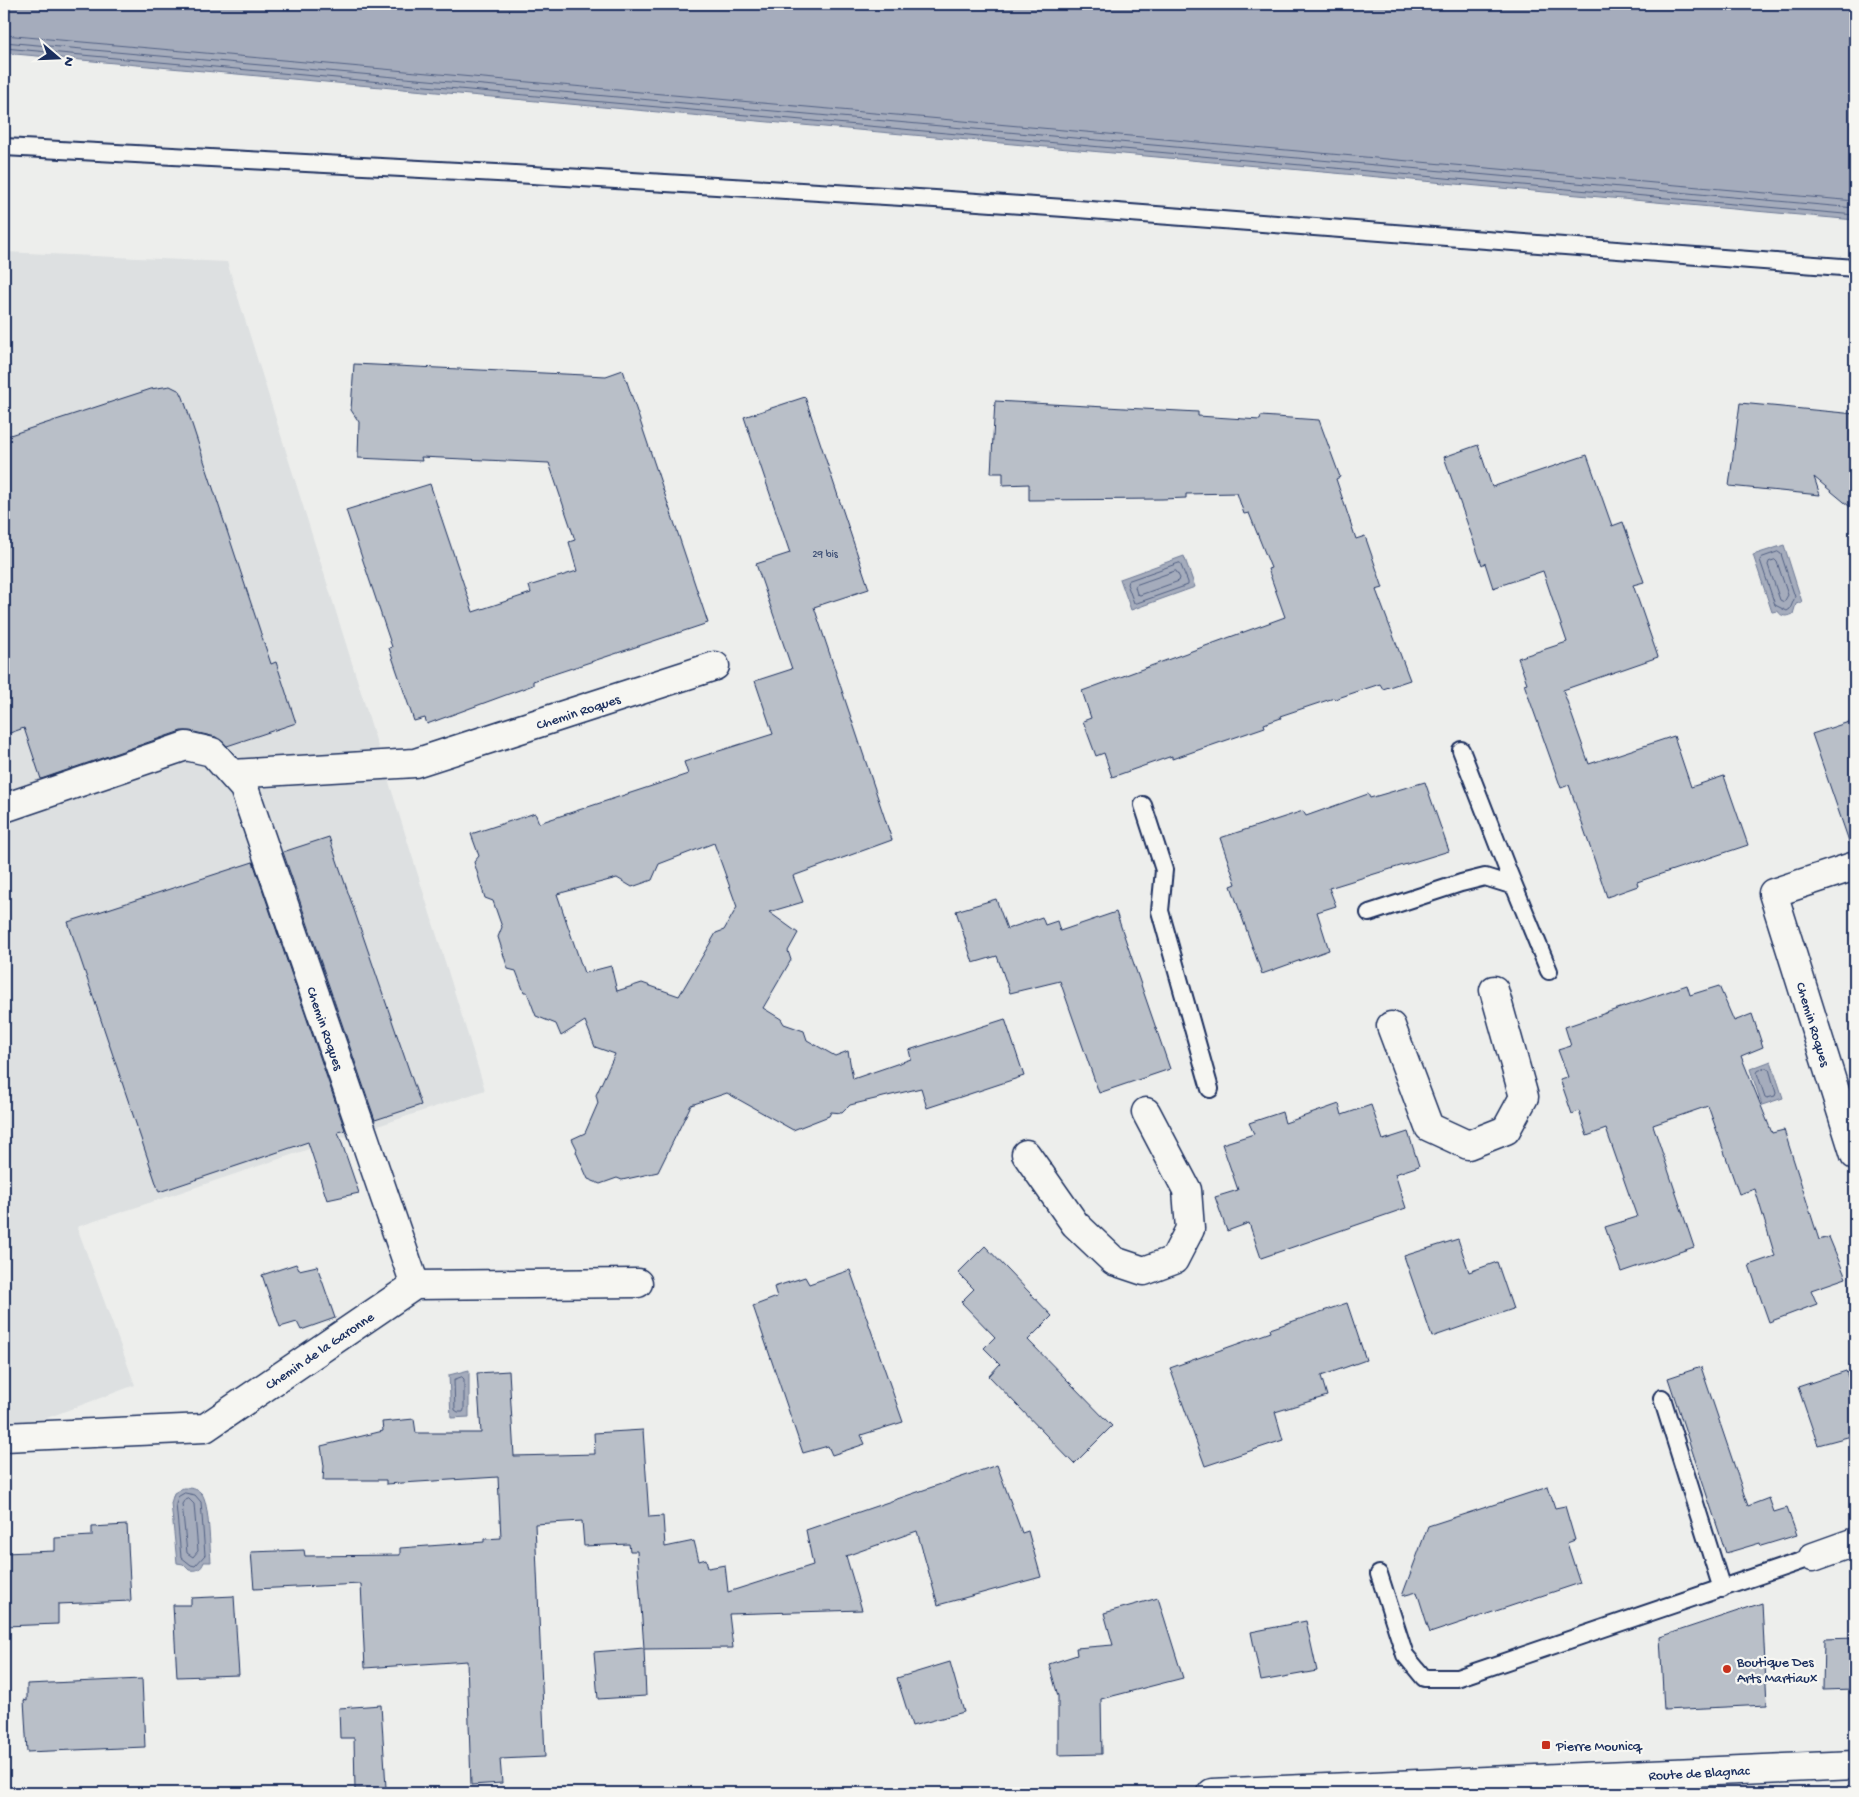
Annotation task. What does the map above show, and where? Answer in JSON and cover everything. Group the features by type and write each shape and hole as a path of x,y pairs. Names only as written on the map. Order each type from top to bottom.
{"street":[{"name":"Chemin Roques","path":"232,774 415,763 715,666"},
{"name":"Chemin Roques","path":"4,808 186,746 212,752 232,774 244,788 415,1286"},
{"name":"Chemin Roques","path":"1855,866 1773,893 1855,1156"},
{"path":"1391,1026 1429,1127 1468,1144 1506,1130 1524,1097 1494,990"},
{"path":"1026,1154 1075,1224 1114,1261 1144,1271 1174,1260 1190,1229 1187,1190 1146,1112"},
{"path":"415,1286 638,1283"},
{"name":"Chemin de la Garonne","path":"4,1437 205,1428 415,1286"},
{"path":"1813,1557 1855,1542"},
{"name":"Route de Blagnac","path":"1212,1793 1855,1765"}],"lane":[{"path":"4,146 465,171 943,200 1525,241 1855,268"},
{"path":"1461,750 1549,971"},
{"path":"1143,805 1164,870 1160,911 1210,1089"},
{"path":"1369,913 1485,877 1514,886"},
{"path":"1662,1398 1722,1589"},
{"path":"1379,1574 1405,1655 1424,1678 1457,1678 1813,1557"}],"shaded area":[{"path":"4,252 227,262 485,1090 77,1227 135,1385 4,1434"}],"water":[{"path":"4,4 1855,4 1855,220 4,53"},
{"path":"1784,545 1802,602 1796,604 1793,614 1786,616 1778,611 1772,612 1753,555"},
{"path":"1184,556 1195,587 1131,610 1120,579"},
{"path":"1771,1061 1783,1098 1762,1105 1750,1069"},
{"path":"469,1370 469,1417 451,1418 449,1375"},
{"path":"183,1488 194,1489 200,1492 206,1507 211,1562 204,1562 202,1567 196,1570 189,1570 183,1564 177,1563 171,1503 174,1493"}],"building":[{"path":"354,364 606,376 623,370 708,623 533,681 533,685 427,724 425,718 414,721 389,648 392,647 346,510 430,484 473,612 531,593 529,586 577,571 569,542 575,540 549,463 421,457 422,461 358,458 359,422 351,410"},
{"path":"170,386 180,391 183,397 271,664 276,662 296,723 227,746 216,737 190,731 181,731 41,779 24,728 4,735 4,437 151,389"},
{"path":"805,397 869,589 814,607 892,840 793,876 803,902 769,912 798,933 788,951 791,960 763,1008 781,1019 784,1024 804,1031 807,1040 835,1056 848,1051 853,1079 911,1059 909,1050 1005,1019 1024,1076 927,1108 921,1088 850,1105 842,1113 831,1112 829,1116 793,1130 727,1093 691,1105 658,1172 622,1180 617,1178 600,1184 588,1179 572,1139 585,1133 598,1103 596,1095 615,1054 595,1047 585,1021 561,1036 556,1024 536,1016 527,992 524,992 516,971 508,969 498,937 502,927 493,901 485,898 474,862 479,856 471,834 535,813 539,823 658,784 688,774 684,762 773,734 755,681 792,669 756,564 790,553 744,417","holes":["714,843 737,907 724,930 716,933 679,996 642,983 617,991 611,966 584,973 557,894 617,878 632,887 652,880 659,864"]},
{"path":"995,401 1198,412 1198,416 1260,420 1261,416 1319,420 1340,477 1336,479 1356,539 1365,536 1383,588 1376,590 1410,680 1383,689 1380,684 1334,698 1280,716 1281,718 1264,724 1265,727 1172,759 1172,756 1112,777 1104,753 1096,756 1083,721 1091,718 1082,691 1285,617 1268,569 1271,568 1249,513 1244,514 1237,493 1186,494 1186,498 1162,499 1029,500 1029,484 1003,485 1003,473 991,473"},
{"path":"1740,403 1855,414 1855,511 1814,477 1820,495 1729,486"},
{"path":"1478,445 1492,487 1587,455 1612,526 1623,522 1644,582 1633,585 1658,657 1563,690 1589,764 1674,736 1691,787 1724,776 1748,845 1637,882 1638,886 1607,897 1569,785 1561,788 1524,684 1527,683 1518,658 1567,642 1543,571 1493,588 1485,563 1482,565 1444,457"},
{"path":"1855,720 1855,846 1851,847 1812,734"},
{"path":"1425,782 1449,851 1329,888 1336,906 1317,912 1329,950 1262,974 1231,886 1236,884 1220,838 1303,811 1306,816 1368,794 1370,798"},
{"path":"329,837 421,1105 375,1120 283,852"},
{"path":"253,862 345,1130 338,1132 359,1193 327,1200 308,1142 159,1192 68,922"},
{"path":"996,899 1007,929 1042,917 1045,925 1057,921 1060,931 1116,912 1170,1069 1099,1093 1060,981 1010,993 997,956 973,963 956,911"},
{"path":"1687,985 1690,995 1719,986 1734,1021 1752,1014 1763,1047 1741,1056 1772,1133 1784,1130 1819,1240 1829,1237 1846,1278 1811,1290 1817,1304 1769,1322 1749,1265 1775,1256 1755,1189 1739,1194 1708,1106 1653,1125 1694,1247 1621,1272 1605,1227 1637,1217 1606,1129 1587,1136 1579,1111 1572,1114 1560,1079 1568,1077 1558,1050 1571,1046 1565,1027"},
{"path":"1339,1104 1342,1115 1371,1105 1383,1140 1408,1132 1419,1166 1395,1174 1406,1208 1261,1258 1249,1223 1227,1231 1215,1197 1238,1190 1222,1144 1254,1134 1249,1123 1282,1112 1285,1123"},
{"path":"1458,1239 1469,1272 1497,1262 1513,1309 1432,1337 1404,1256"},
{"path":"985,1246 1052,1316 1028,1340 1112,1426 1074,1464 989,1376 1000,1364 984,1348 995,1337 961,1302 974,1289 958,1273"},
{"path":"296,1264 299,1270 317,1266 335,1318 301,1330 297,1322 280,1327 262,1275"},
{"path":"850,1270 903,1422 861,1435 865,1444 832,1455 828,1446 803,1453 753,1306 777,1297 774,1287 805,1277 809,1284"},
{"path":"1347,1303 1366,1360 1321,1376 1327,1396 1275,1412 1283,1440 1205,1466 1170,1368 1271,1332 1270,1329"},
{"path":"1701,1367 1748,1506 1769,1498 1774,1512 1787,1508 1797,1535 1761,1546 1760,1543 1726,1553 1668,1378"},
{"path":"509,1371 514,1456 595,1454 594,1433 643,1430 649,1517 663,1516 665,1547 694,1541 699,1561 706,1559 708,1568 725,1565 728,1592 813,1565 806,1530 997,1465 1022,1533 1028,1531 1041,1577 938,1605 917,1531 846,1556 862,1610 729,1614 733,1648 644,1649 646,1696 598,1699 594,1652 644,1648 637,1551 630,1551 629,1544 584,1546 582,1521 535,1524 545,1757 500,1759 502,1783 471,1785 467,1661 365,1668 361,1584 254,1589 251,1552 304,1550 305,1556 400,1555 400,1548 484,1542 484,1539 501,1538 498,1477 386,1484 386,1480 323,1480 324,1466 321,1446 383,1431 382,1422 414,1419 416,1433 481,1433 477,1373"},
{"path":"1846,1371 1855,1397 1855,1435 1818,1445 1798,1387"},
{"path":"1548,1487 1555,1508 1565,1506 1575,1540 1567,1543 1580,1583 1430,1633 1417,1592 1402,1596 1428,1526"},
{"path":"127,1525 131,1601 58,1604 58,1624 4,1626 4,1553 55,1551 55,1538 92,1536 92,1527"},
{"path":"234,1596 239,1675 177,1677 173,1605 191,1605 191,1598"},
{"path":"1158,1598 1183,1678 1101,1699 1102,1754 1058,1755 1058,1696 1049,1664 1077,1655 1076,1648 1113,1645 1104,1613"},
{"path":"1762,1603 1767,1705 1664,1710 1660,1637"},
{"path":"1306,1621 1317,1671 1261,1681 1251,1632"},
{"path":"1855,1638 1855,1689 1823,1690 1824,1639"},
{"path":"950,1662 964,1712 912,1726 897,1678"},
{"path":"142,1679 145,1747 27,1752 24,1700 27,1701 27,1684"},
{"path":"381,1705 386,1788 355,1790 354,1738 340,1738 339,1708"}],"place":[{"name":"Boutique Des Arts Martiaux","path":"1727,1669"},
{"name":"Pierre Mounicq","path":"1546,1745"}]}
